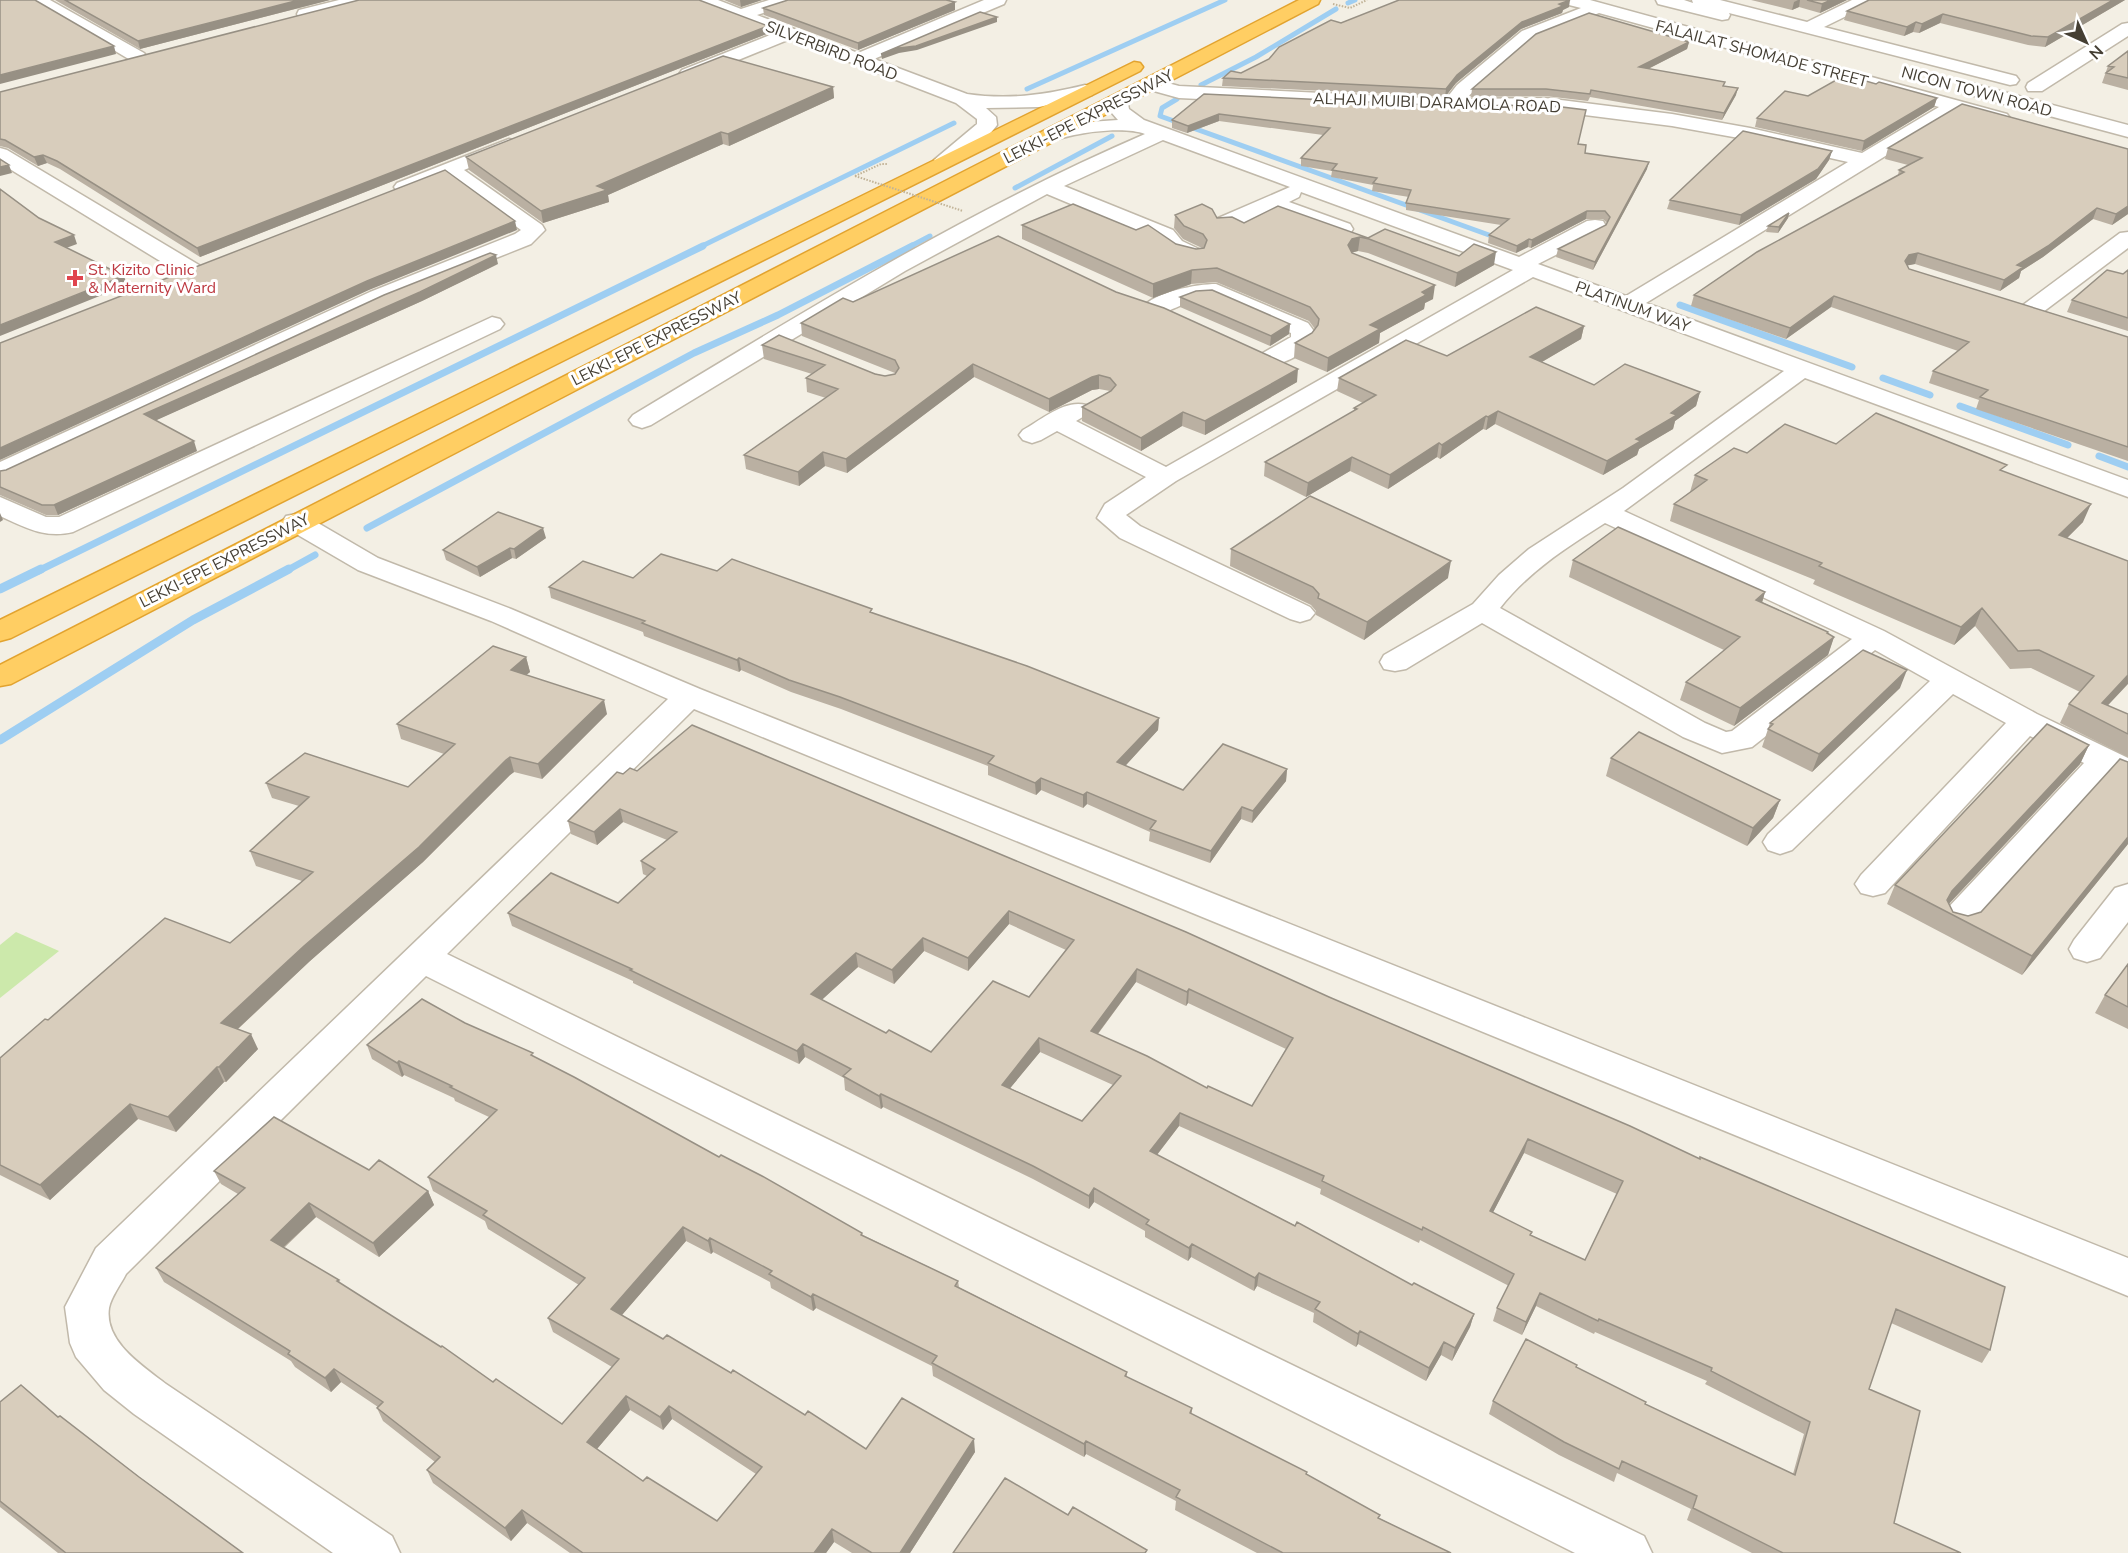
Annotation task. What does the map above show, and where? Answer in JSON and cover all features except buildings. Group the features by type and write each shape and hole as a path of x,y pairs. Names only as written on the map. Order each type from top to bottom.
{"highway":[{"name":"LEKKI-EPE EXPRESSWAY","path":"0,677 296,522 1312,0"},
{"name":"LEKKI-EPE EXPRESSWAY","path":"0,632 1150,59"}],"street":[{"path":"39,0 138,57"},
{"path":"292,17 359,0"},
{"name":"SILVERBIRD ROAD","path":"703,0 963,99"},
{"path":"739,15 786,0"},
{"path":"856,60 995,0"},
{"name":"FALAILAT SHOMADE STREET","path":"1571,0 1957,96 2012,121"},
{"path":"1700,0 2055,92"},
{"path":"1809,28 1864,0"},
{"name":"NICON TOWN ROAD","path":"1656,1 1734,22 1743,30 1782,36 1882,66"},
{"path":"1451,105 1464,89 1528,35 1596,8"},
{"path":"2035,87 2128,28"},
{"path":"668,82 788,34"},
{"name":"NICON TOWN ROAD","path":"1782,36 1802,46"},
{"path":"115,63 160,51"},
{"name":"ALHAJI MUIBI DARAMOLA ROAD","path":"1149,84 1179,92 1451,105 1545,104 1672,120 1750,134 1865,160"},
{"path":"963,99 990,104 1020,105 1051,102 1085,91"},
{"path":"1627,304 1865,160 1957,96"},
{"name":"NICON TOWN ROAD","path":"1957,96 2128,131"},
{"name":"PLATINUM WAY","path":"1123,98 1118,104 1120,112 1137,124 2128,489"},
{"path":"944,160 968,143 987,125 986,117 963,99"},
{"name":"PLATINUM WAY","path":"1049,136 1075,129 1137,124"},
{"path":"642,420 790,342 968,219 1163,133"},
{"path":"385,194 526,139"},
{"path":"0,154 191,270"},
{"path":"0,472 378,297 524,238 534,230 450,169"},
{"path":"1047,186 1165,235 1174,246 1193,255"},
{"path":"1224,224 1307,186"},
{"path":"1271,203 1358,235"},
{"path":"968,219 994,237"},
{"path":"1299,614 1130,532 1112,518 1115,510 1311,377 1471,303 1595,226"},
{"path":"2031,310 2128,238"},
{"path":"170,278 213,262"},
{"path":"1183,319 1143,304 1202,290 1216,291 1300,328 1304,333 1302,341 1270,358"},
{"path":"1440,291 1471,303"},
{"path":"0,505 41,525 63,526 492,324"},
{"path":"1248,349 1311,377"},
{"path":"1395,662 1483,610 1514,575 1537,556 1633,494 1802,369"},
{"path":"1032,435 1100,398"},
{"path":"1057,422 1167,476"},
{"path":"1604,512 1873,637 2026,721 2117,765 1958,920"},
{"path":"296,522 368,564 501,615 689,696 2128,1277"},
{"path":"1483,610 1654,708 1722,743 1741,740 1873,637"},
{"path":"1780,842 1950,679"},
{"path":"375,1553 150,1399 120,1375 92,1343 87,1307 111,1262 689,696"},
{"path":"1873,884 2026,721"},
{"path":"2087,949 2128,897"},
{"path":"422,958 1627,1553"}],"path":[{"path":"1348,8 1367,0"},
{"path":"881,164 855,176 968,219"}],"green space":[{"path":"16,932 59,951 0,998 0,945"}],"waterway":[{"path":"1027,89 1225,0"},
{"path":"1348,3 1355,0"},
{"path":"1201,85 1256,57 1336,9"},
{"path":"1177,99 1162,108 1160,116 1500,239"},
{"path":"700,247 954,123"},
{"path":"1015,188 1112,136"},
{"path":"909,247 930,236"},
{"path":"38,571 703,246"},
{"path":"367,528 694,353 778,315 912,246"},
{"path":"1680,305 1852,367"},
{"path":"1883,378 1930,395"},
{"path":"1960,406 2068,445"},
{"path":"2099,456 2128,467"},
{"path":"286,571 315,555"},
{"path":"0,589 41,569"},
{"path":"0,740 193,620 289,569"}],"place":[{"name":"St. Kizito Clinic & Maternity Ward","path":"75,278"}]}
